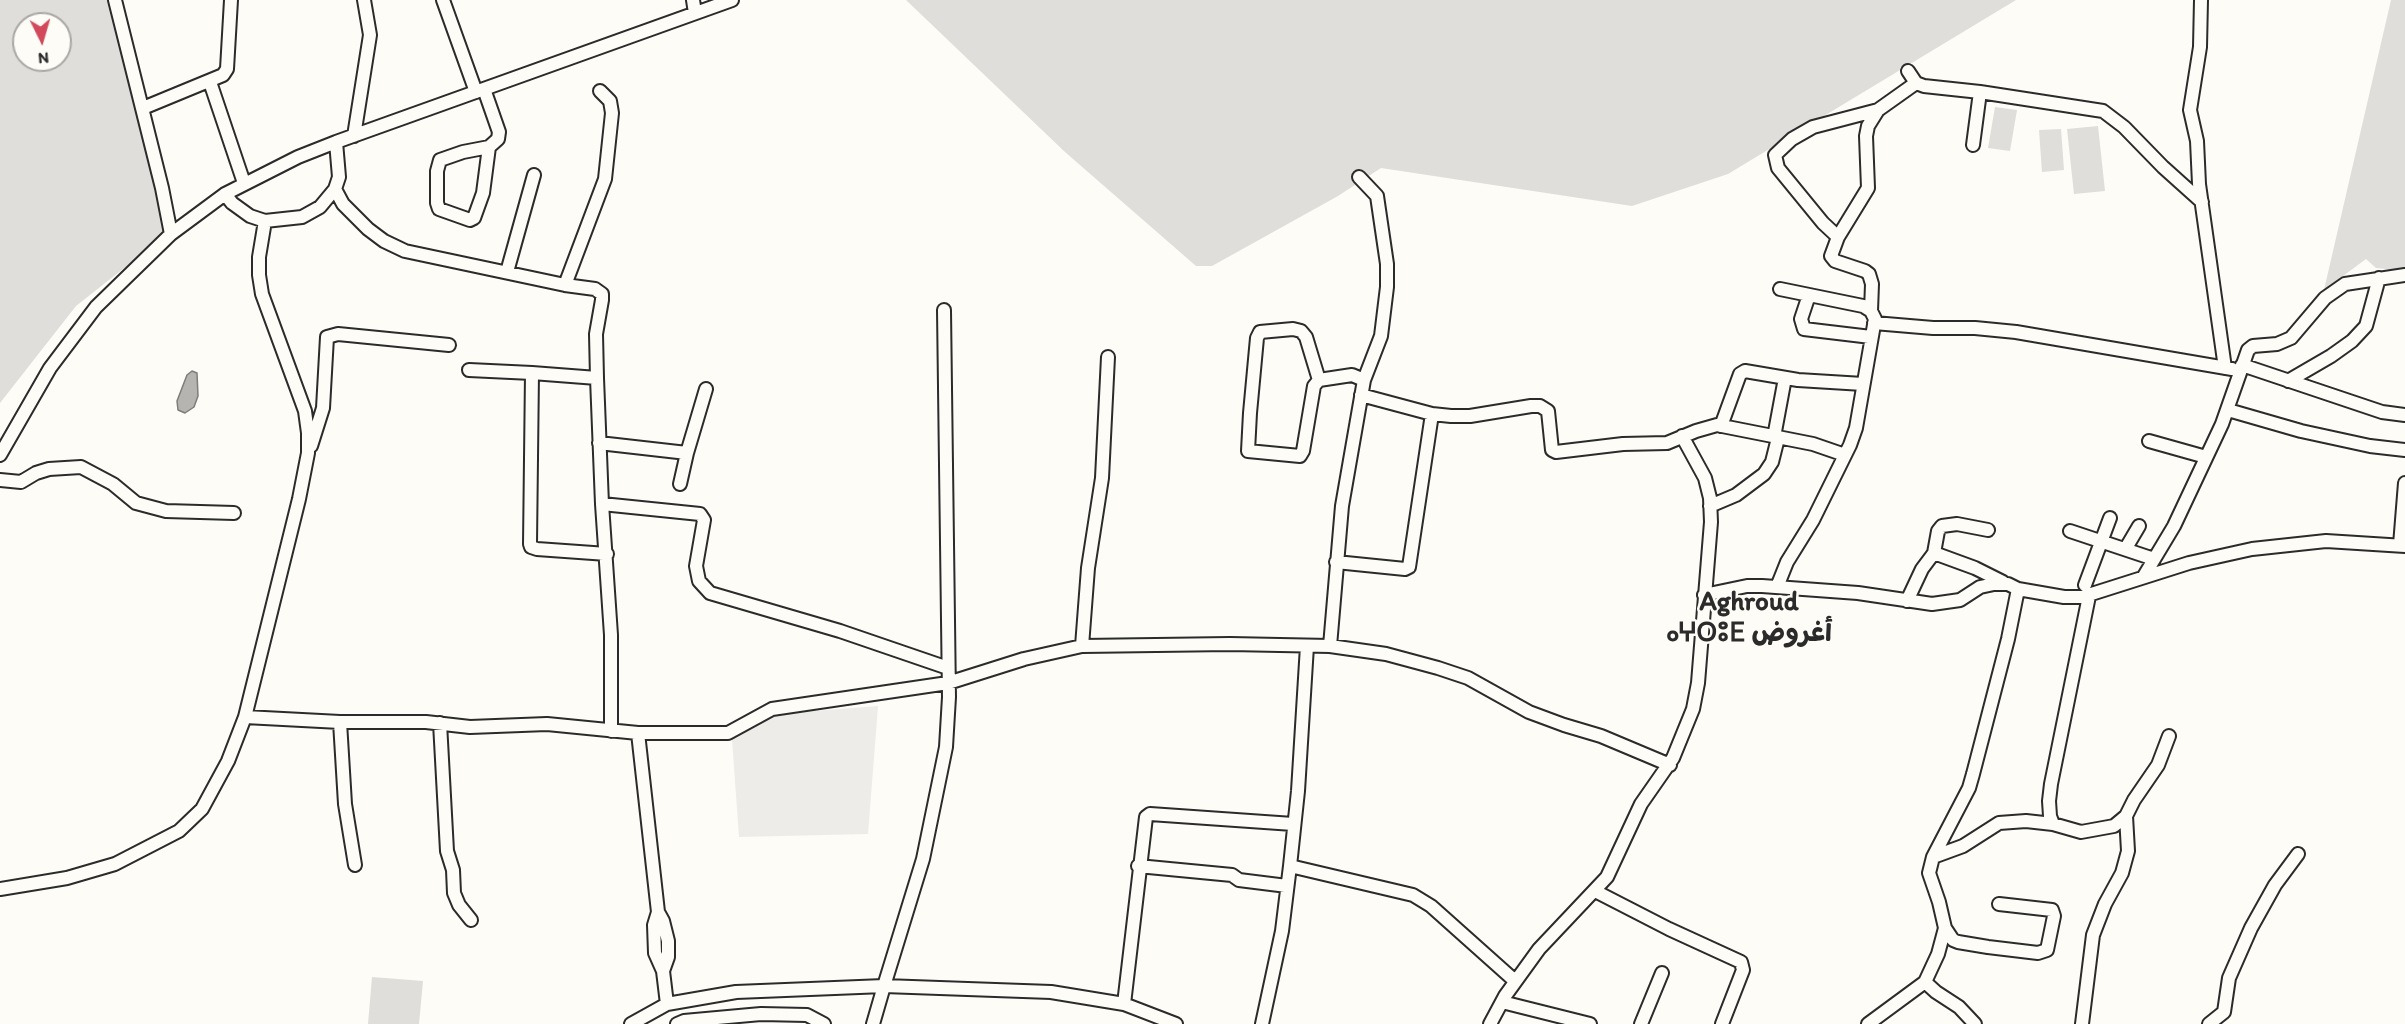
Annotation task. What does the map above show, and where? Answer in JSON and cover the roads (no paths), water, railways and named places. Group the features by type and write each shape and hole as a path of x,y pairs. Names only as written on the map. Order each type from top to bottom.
{"street":[{"path":"115,0 143,108 171,234"},
{"path":"143,108 223,75 226,69 231,0"},
{"path":"354,136 370,35 364,0"},
{"path":"443,0 499,132 498,139 489,147 463,152 440,160 437,171 439,209 470,220 474,218 483,193 489,147"},
{"path":"693,0 695,13"},
{"path":"0,455 50,368 96,308 171,234 225,194 298,157 336,142 732,0"},
{"path":"2201,0 2200,47 2190,110 2197,141 2197,163 2225,368"},
{"path":"1908,71 1916,82 1924,86 1980,92 2103,111 2124,127 2163,167 2202,201"},
{"path":"210,82 244,183"},
{"path":"1777,587 1787,562 1813,520 1856,428 1870,338 1872,284 1869,274 1865,271 1832,259 1831,256 1838,237 1868,188 1866,136 1868,126 1878,110 1916,82"},
{"path":"565,285 605,179 612,113 610,101 600,91"},
{"path":"1973,145 1980,92"},
{"path":"1838,237 1822,223 1778,168 1775,155 1792,139 1813,127 1878,110"},
{"path":"225,194 250,216 266,221 302,217 320,207 334,189 339,177 336,142"},
{"path":"507,272 534,175"},
{"path":"1330,646 1342,506 1364,380 1381,336 1388,271 1377,196 1359,177"},
{"path":"334,189 343,204 368,229 384,241 405,251 565,285 595,289 602,294 596,334 602,504 611,635 611,731"},
{"path":"266,221 259,257 262,294 304,411 308,453"},
{"path":"2144,576 2174,526 2228,410 2250,347 2277,344 2290,338 2325,298 2345,284 2405,275"},
{"path":"2288,381 2331,356 2352,341 2366,326 2379,278"},
{"path":"1780,289 1863,306 1872,317 2008,331 2225,368 2242,368 2382,412 2405,415"},
{"path":"1809,295 1801,319 1804,329 1870,338"},
{"path":"873,1024 927,837 946,747 948,668 944,310"},
{"path":"1319,380 1306,338 1301,331 1293,329 1260,332 1257,338 1248,452 1300,456 1303,451 1314,386 1319,380 1352,375 1364,380"},
{"path":"0,889 67,878 115,864 179,831 202,809 228,761 245,717 292,530 308,453 323,408 327,337 338,334 449,345"},
{"path":"1082,646 1088,568 1102,478 1108,357"},
{"path":"469,370 597,378"},
{"path":"1721,426 1740,374 1745,371 1785,378 1863,384"},
{"path":"532,373 531,547 571,553 607,554"},
{"path":"1710,506 1736,495 1764,474 1772,462 1785,378"},
{"path":"680,484 706,389"},
{"path":"1361,395 1432,414 1470,416 1531,406 1545,408 1548,411 1552,450 1556,452 1623,444 1667,443 1707,427 1721,426 1814,444 1845,455"},
{"path":"2228,410 2301,431 2370,446 2405,450"},
{"path":"1336,562 1405,569 1409,567 1432,414"},
{"path":"1490,1024 1515,981 1565,919 1607,877 1641,804 1670,765 1693,709 1698,683 1711,522 1706,478 1682,436"},
{"path":"2149,441 2206,457"},
{"path":"599,443 687,453"},
{"path":"0,480 21,482 36,473 49,469 81,467 113,484 136,503 166,511 234,513"},
{"path":"1704,595 1747,586 1777,587 1858,593 1932,604 1953,602 1985,585 2013,586 2064,597 2223,554 2281,545 2339,541 2403,546 2405,483"},
{"path":"602,504 700,514 704,520 696,566 699,581 710,593 840,630 948,668"},
{"path":"2053,824 2049,801 2051,784 2087,591 2101,540 2110,518"},
{"path":"1907,602 1922,569 1934,553 1938,531 1942,526 1957,524 1988,530"},
{"path":"2126,548 2139,526"},
{"path":"2070,531 2154,559"},
{"path":"1934,553 1975,568 2013,586"},
{"path":"1999,904 2052,910 2054,916 2047,951 1964,944 1949,937 1929,873 1933,856 1969,788 2008,639 2013,586"},
{"path":"245,717 340,722 440,723 482,727 547,724 638,733 728,733 772,710 948,683 1024,659 1082,646 1330,646 1386,654 1448,671 1468,678 1529,712 1612,740 1670,765"},
{"path":"1262,1024 1282,931 1290,866 1298,791 1306,646"},
{"path":"340,722 346,811 355,865"},
{"path":"440,723 447,851 453,870 454,893 459,906 471,920"},
{"path":"638,733 658,912 654,925 655,953 663,971 667,1004"},
{"path":"1933,856 1963,846 1999,823 2026,821 2053,824 2081,832 2114,826 2126,816 2158,765 2169,736"},
{"path":"1124,1004 1138,866 1146,816 1150,814 1293,824"},
{"path":"2082,1024 2093,935 2105,904 2126,864 2128,851 2126,816"},
{"path":"2209,1024 2224,1012 2229,978 2255,919 2275,885 2298,854"},
{"path":"1138,866 1232,875 1239,880 1287,886"},
{"path":"1290,866 1413,895 1431,906 1515,981"},
{"path":"1595,891 1669,929 1741,962 1743,970 1722,1024"},
{"path":"1869,1024 1925,982 1938,954 1945,928"},
{"path":"1641,1024 1662,973"},
{"path":"1925,982 1959,1007 1975,1024"},
{"path":"631,1024 667,1004 736,992 884,986 1051,992 1124,1004 1176,1024"},
{"path":"1502,1002 1590,1024"},
{"path":"676,1024 704,1019 772,1014 807,1015 824,1024"}],"district":[{"name":"Aghroud ⴰⵖⵔⵓⴹ أغروض","path":"1749,618"}]}
